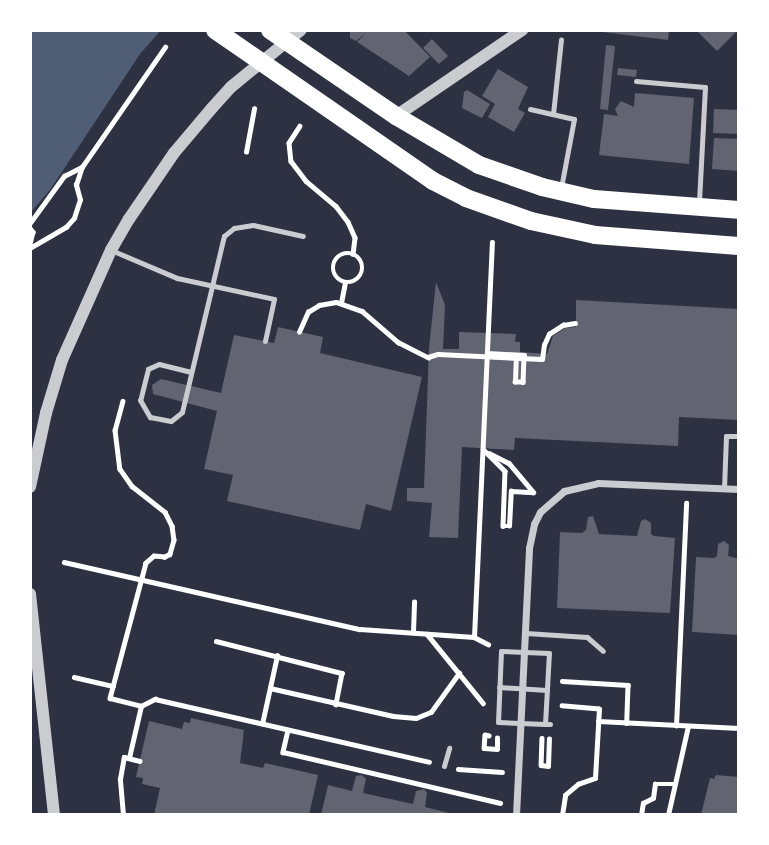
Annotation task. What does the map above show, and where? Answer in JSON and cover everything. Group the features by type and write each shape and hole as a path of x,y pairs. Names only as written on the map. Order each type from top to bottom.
{"main road":[{"path":"216,30 433,181 466,198 531,221 595,235 739,246"},
{"path":"270,30 396,116 479,165 560,192 594,199 739,210"}],"street":[{"path":"30,487 46,413 62,360 111,250 174,153 231,87 301,30"},
{"path":"396,116 522,30"},
{"path":"516,815 530,535 540,512 564,491 583,485 615,482 739,489"},
{"path":"30,594 54,815"}],"lane":[{"path":"553,114 561,38"},
{"path":"636,81 705,87 699,208"},
{"path":"530,109 574,119 560,192"},
{"path":"191,372 159,364 151,366 146,373 140,400 145,411 156,420 177,419 182,412 220,244 234,228 253,225 303,236"},
{"path":"111,250 177,278 274,299 265,341"},
{"path":"724,488 726,436 739,436"},
{"path":"526,633 587,637 604,650"},
{"path":"501,651 548,653 547,724 498,722 501,651"},
{"path":"499,687 547,690"},
{"path":"444,766 449,748"}],"path":[{"path":"30,246 66,227 75,218 80,200 76,185 82,166 165,47"},
{"path":"246,152 254,109"},
{"path":"300,126 289,143 291,161 306,181 336,206 348,222 355,239 353,254"},
{"path":"30,223 64,176 82,166"},
{"path":"30,228 33,232 30,246"},
{"path":"64,562 360,629 474,637 492,242"},
{"path":"346,252 353,254 363,267 354,282 345,283 334,275 334,260 346,252"},
{"path":"341,303 345,283"},
{"path":"299,332 305,317 314,307 341,303 362,311 398,342 428,357 436,357 438,354 542,359 544,345 550,334 563,325 575,323"},
{"path":"487,354 524,355 523,382 515,382 516,358"},
{"path":"124,396 115,430 117,460 132,486 165,512 173,533 170,554 149,558 140,578 110,698 141,706 155,699 444,766 502,772"},
{"path":"482,449 509,463 533,492 511,491 509,526 503,526 505,471 482,449"},
{"path":"674,499 699,501"},
{"path":"676,726 686,500"},
{"path":"413,632 414,602"},
{"path":"426,633 498,722"},
{"path":"215,641 342,673 336,704"},
{"path":"262,724 277,656"},
{"path":"270,688 405,718 424,716 458,673"},
{"path":"74,677 113,686"},
{"path":"547,680 628,685 627,723"},
{"path":"129,758 141,706"},
{"path":"562,815 565,795 578,784 595,778 599,709 565,706"},
{"path":"598,721 739,728"},
{"path":"542,737 541,765 548,766 547,724"},
{"path":"668,815 688,726"},
{"path":"288,730 282,752 500,803"},
{"path":"485,735 484,748 497,749"},
{"path":"123,815 121,772 124,757 140,761"},
{"path":"641,815 643,803 653,798 655,784 675,783"}],"water":[{"path":"30,30 161,30 140,54 50,190 30,213"}],"building":[{"path":"350,30 404,30 430,57 409,76 357,42 366,33 356,41 350,38"},
{"path":"586,30 669,30 668,40"},
{"path":"696,30 738,30 717,51"},
{"path":"432,39 448,56 439,64 423,48"},
{"path":"606,45 615,46 608,110 600,109"},
{"path":"618,68 637,70 636,77 617,75"},
{"path":"498,69 528,87 518,109 525,113 514,132 488,117 495,104 482,96"},
{"path":"467,90 490,104 482,118 462,108 464,92"},
{"path":"635,93 694,98 689,164 599,155 604,114 618,116 615,109 621,101 634,107"},
{"path":"714,109 739,110 738,134 713,133"},
{"path":"714,138 739,139 739,171 712,169"},
{"path":"436,282 445,305 443,349 459,349 459,332 516,334 515,342 520,342 520,352 547,354 553,336 565,328 576,327 576,300 739,309 739,420 679,417 678,446 515,438 514,450 462,447 458,538 429,537 432,503 407,501 407,488 424,488 429,348"},
{"path":"278,327 323,337 320,353 422,377 391,511 366,504 360,530 227,501 233,475 204,469 217,411 153,394 152,385 161,379 221,393 234,335 274,343"},
{"path":"593,516 599,534 637,536 641,521 645,519 651,523 651,534 654,536 675,538 670,613 557,608 560,532 582,533 586,530 588,517"},
{"path":"724,541 729,545 728,556 739,559 739,635 692,632 696,557 714,558 717,556 718,544"},
{"path":"191,718 244,730 240,763 263,768 265,763 318,775 309,815 154,815 160,788 142,784 143,778 136,777 149,721 182,729 184,722 190,723"},
{"path":"362,775 366,779 363,793 413,804 416,791 424,789 427,793 425,807 457,815 321,815 328,785 352,791 356,776"},
{"path":"716,775 739,777 739,815 701,815 710,778 714,779"}]}
